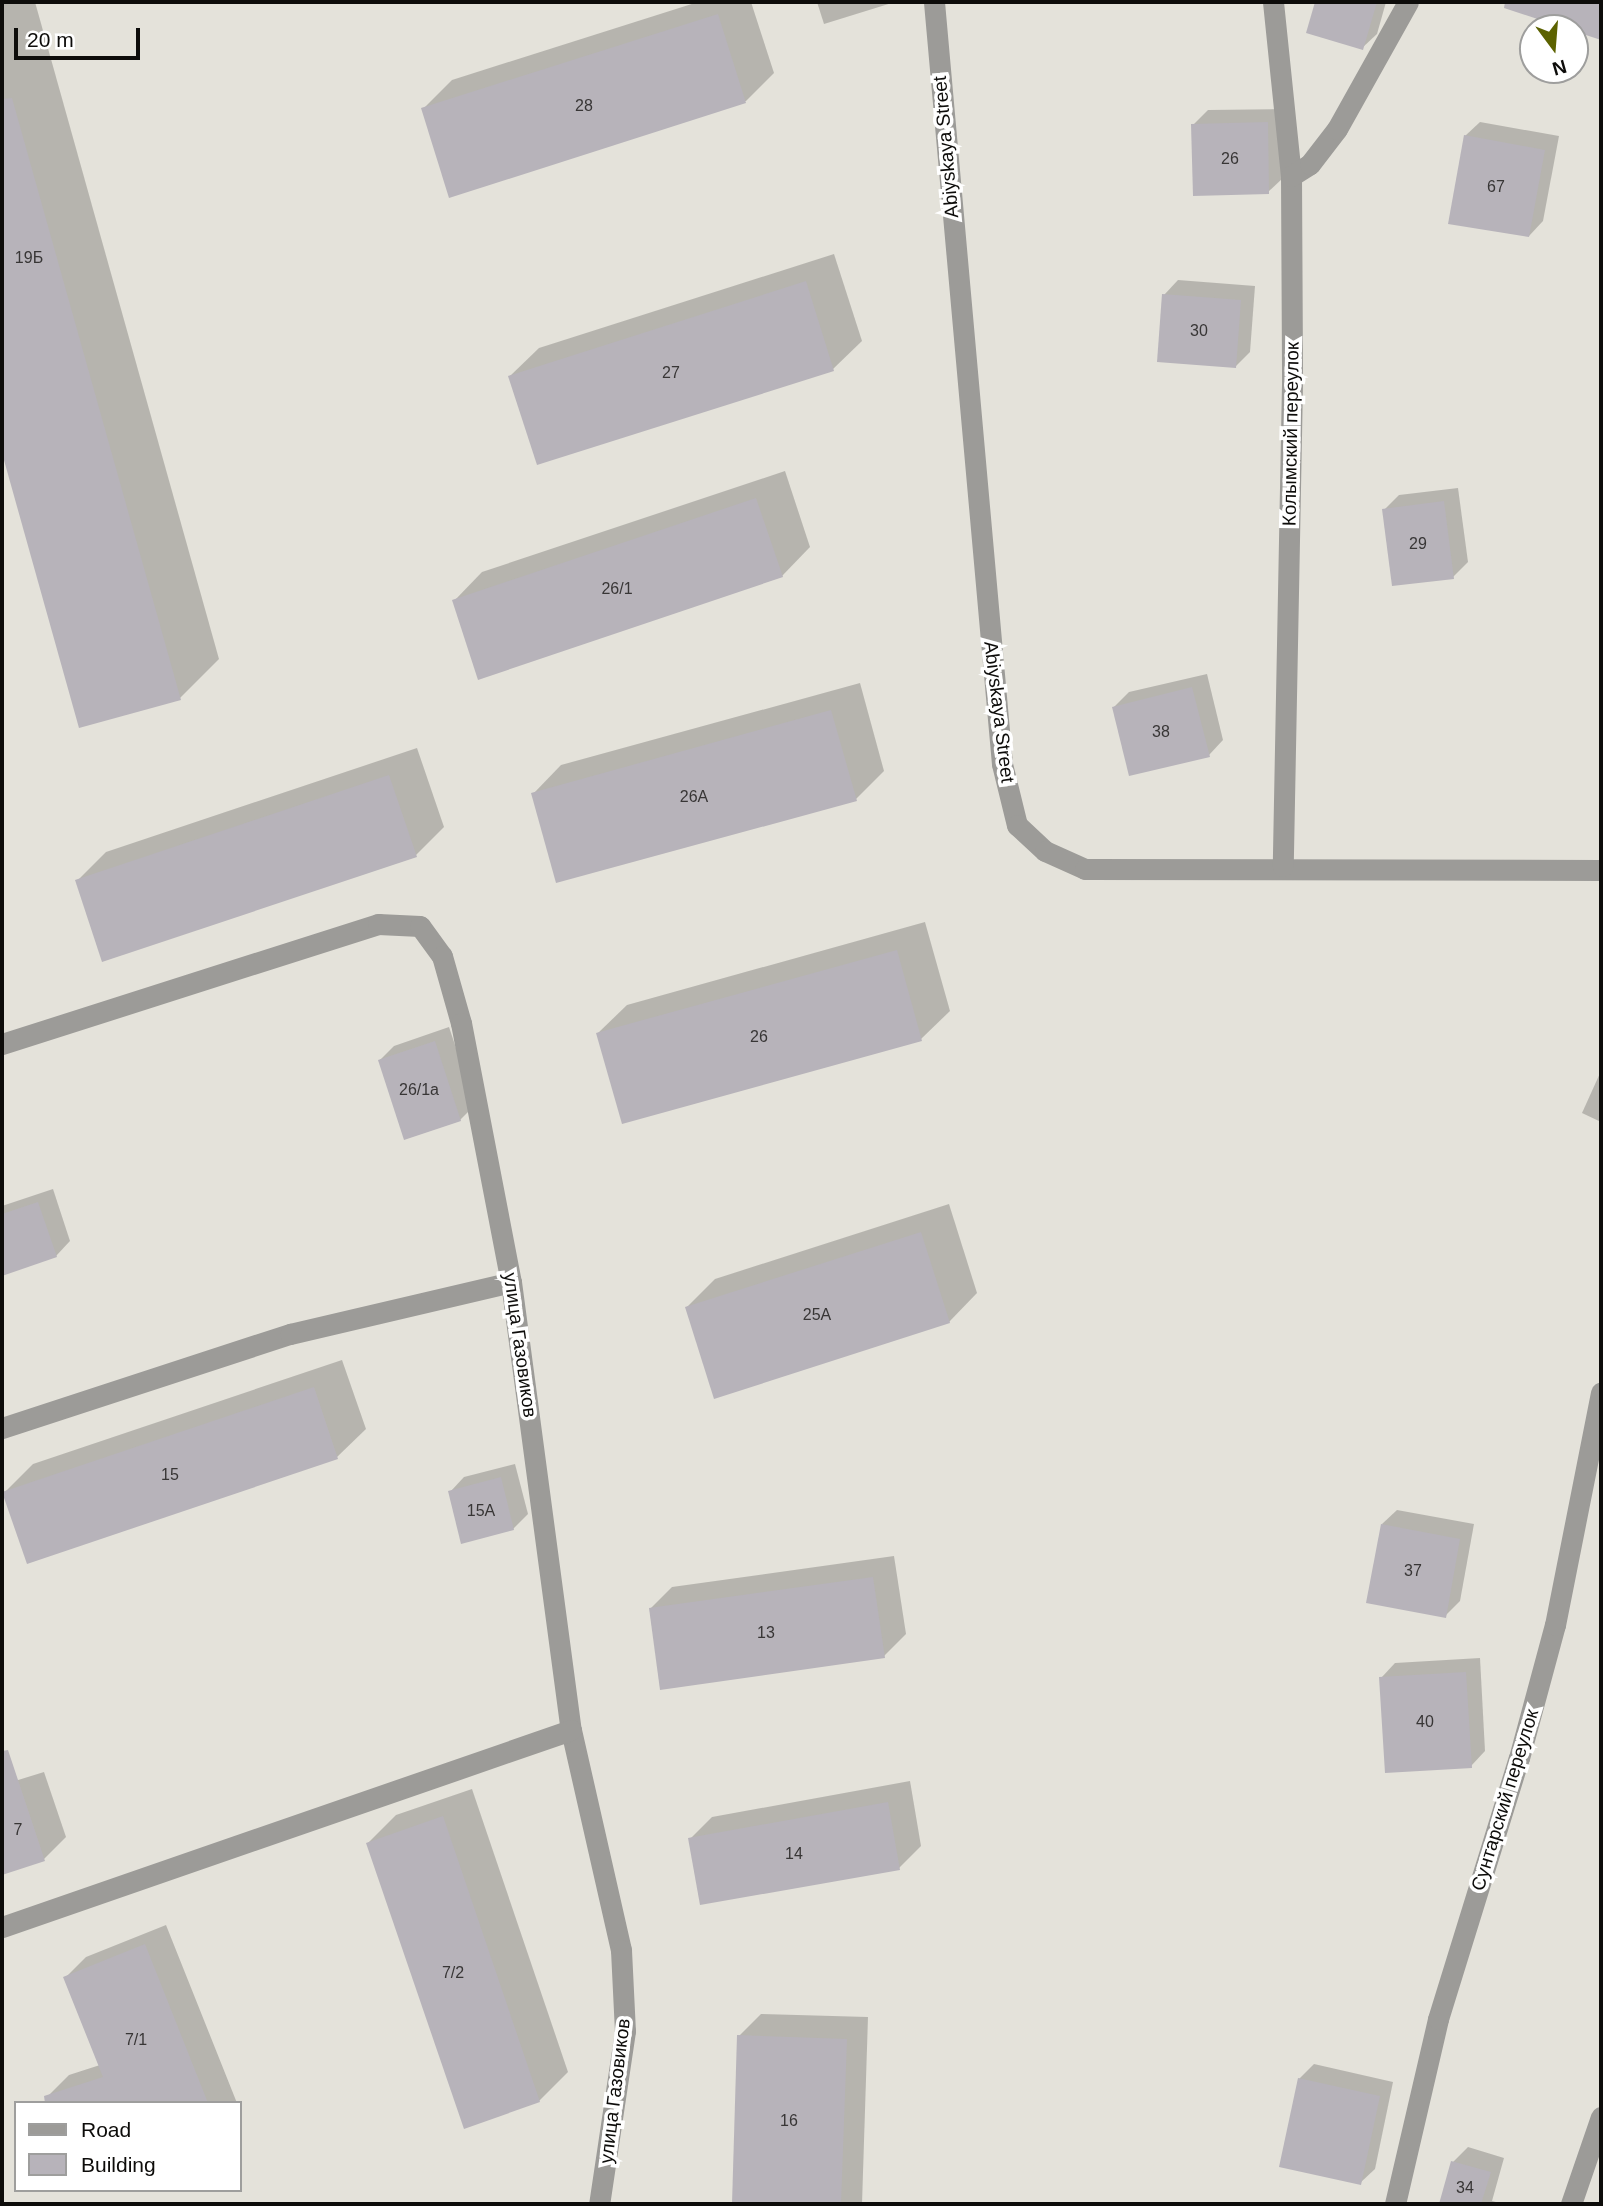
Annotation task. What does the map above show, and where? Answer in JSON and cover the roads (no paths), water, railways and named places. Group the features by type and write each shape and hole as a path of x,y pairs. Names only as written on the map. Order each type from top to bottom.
{"street":[{"name":"Abiyskaya Street","path":"934,2 1002,764 1017,825 1045,851 1085,869 1283,866 1601,870"},
{"name":"Колымский переулок","path":"1273,2 1291,176 1292,384 1283,866"},
{"path":"1291,176 1310,164 1337,129 1408,2"},
{"name":"улица Газовиков","path":"2,1044 378,924 419,926 442,956 461,1023 511,1282 571,1730 621,1950 625,2031 599,2204"},
{"path":"2,1428 290,1334 511,1282"},
{"name":"Сунтарский переулок","path":"1395,2204 1438,2019 1519,1758 1555,1625 1601,1393"},
{"path":"2,1927 571,1730"},
{"path":"1570,2204 1601,2117"}]}
